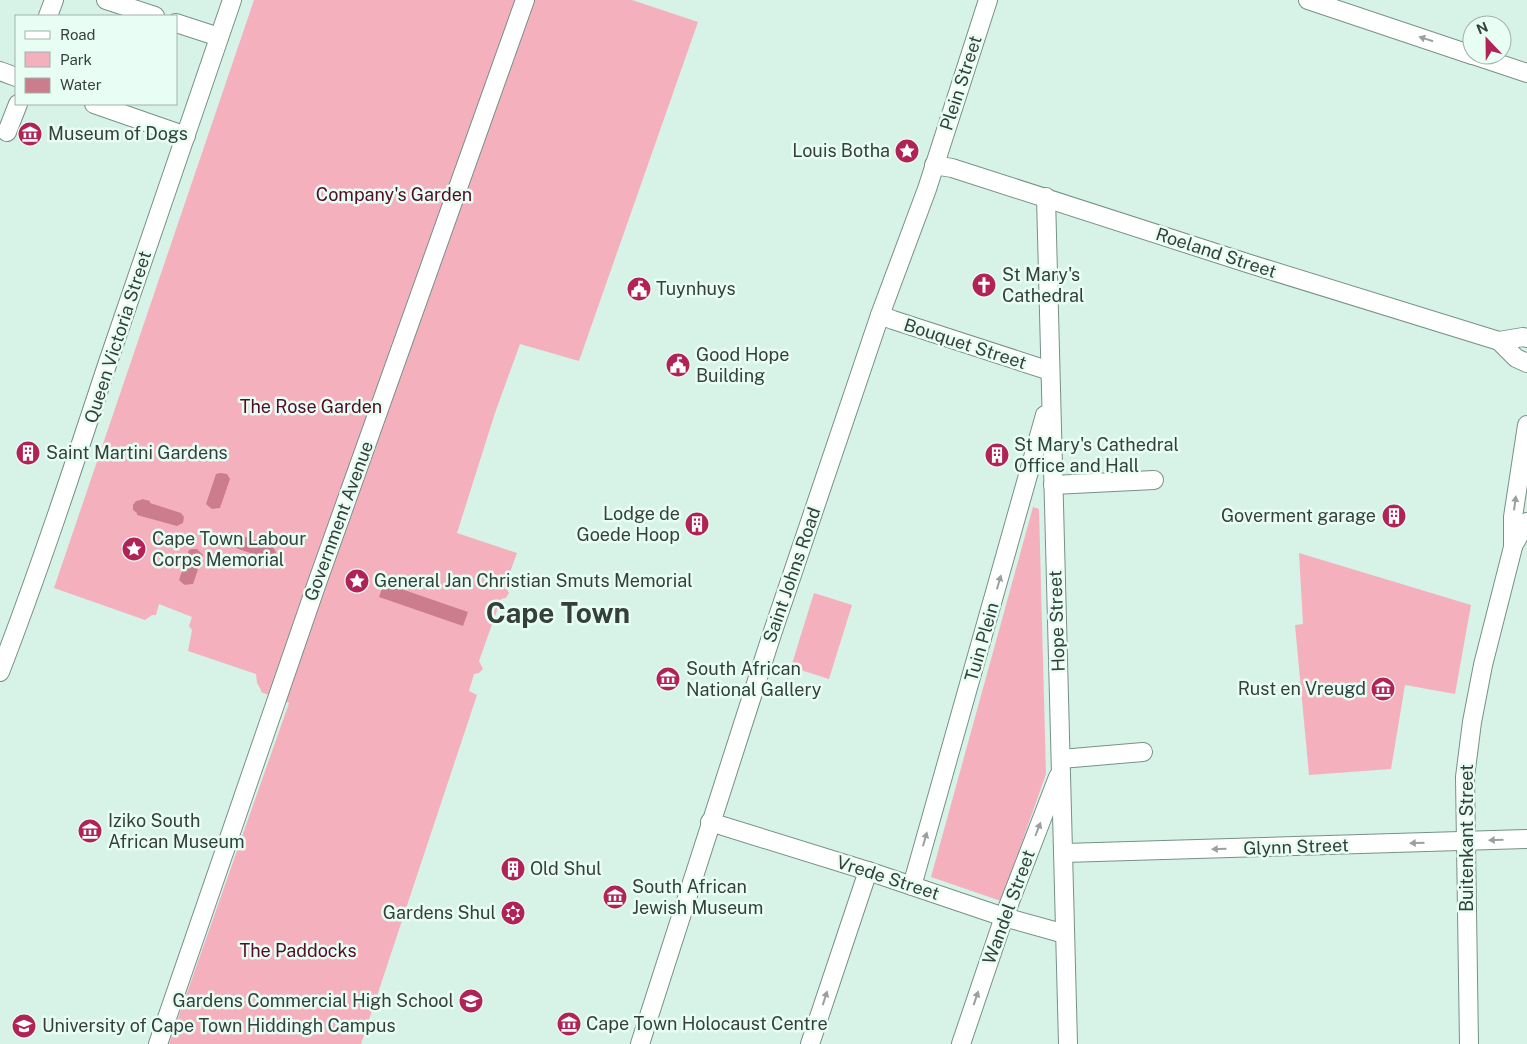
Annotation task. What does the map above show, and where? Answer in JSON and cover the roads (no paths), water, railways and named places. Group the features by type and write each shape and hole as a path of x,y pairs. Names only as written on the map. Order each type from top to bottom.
{"street":[{"path":"48,15 54,0"},
{"path":"106,0 152,15"},
{"name":"Queen Victoria Street","path":"0,672 33,587 232,0"},
{"name":"Government Avenue","path":"158,1044 311,600 525,0"},
{"name":"Plein Street","path":"934,165 988,0"},
{"path":"1308,0 1462,51"},
{"path":"178,24 219,38"},
{"path":"1503,65 1527,73"},
{"path":"0,71 15,77"},
{"path":"7,132 18,105"},
{"path":"97,105 186,136"},
{"name":"Roeland Street","path":"934,165 952,168 1046,197 1231,258 1499,341 1522,337 1527,338"},
{"name":"Saint Johns Road","path":"640,1044 710,822 880,315 927,189 934,165"},
{"name":"Hope Street","path":"1046,197 1068,1044"},
{"name":"Bouquet Street","path":"880,315 1050,371"},
{"name":"Roeland Street","path":"1499,341 1516,358 1527,363"},
{"name":"Tuin Plein","path":"912,886 1028,481 1050,397"},
{"name":"Buitenkant Street","path":"1469,1044 1465,777 1472,722 1483,665 1513,546 1513,518 1527,425"},
{"path":"1054,485 1154,480"},
{"name":"Buitenkant Street","path":"1513,546 1527,522"},
{"path":"1061,765 1143,752"},
{"name":"Wandel Street","path":"961,1044 1004,917 1061,765"},
{"name":"Vrede Street","path":"710,822 868,871 1004,917 1065,934"},
{"name":"Glynn Street","path":"1064,853 1527,839"},
{"path":"810,1044 868,871"}],"water":[{"path":"216,474 227,474 230,479 220,508 212,509 206,504"},
{"path":"142,499 181,513 184,517 183,523 177,526 137,515 133,510 133,505 136,501"},
{"path":"231,532 271,544 276,552 274,557 266,560 258,558 259,556 227,545 225,535"},
{"path":"197,549 203,555 193,584 184,585 179,580 189,550"},
{"path":"384,583 468,612 463,626 379,597"}],"place":[{"name":"Museum of Dogs","path":"30,134"},
{"name":"Louis Botha","path":"907,151"},
{"name":"St Mary's Cathedral","path":"984,285"},
{"name":"Tuynhuys","path":"639,289"},
{"name":"Good Hope Building","path":"678,365"},
{"name":"Saint Martini Gardens","path":"28,453"},
{"name":"St Mary's Cathedral Office and Hall","path":"997,455"},
{"name":"Goverment garage","path":"1394,516"},
{"name":"Lodge de Goede Hoop","path":"697,524"},
{"name":"Cape Town Labour Corps Memorial","path":"134,549"},
{"name":"General Jan Christian Smuts Memorial","path":"357,581"},
{"name":"South African National Gallery","path":"668,679"},
{"name":"Rust en Vreugd","path":"1383,689"},
{"name":"Iziko South African Museum","path":"90,831"},
{"name":"Old Shul","path":"513,869"},
{"name":"South African Jewish Museum","path":"615,897"},
{"name":"Gardens Shul","path":"513,913"},
{"name":"Gardens Commercial High School","path":"471,1001"},
{"name":"Cape Town Holocaust Centre","path":"569,1024"},
{"name":"University of Cape Town Hiddingh Campus","path":"24,1026"}],"district":[{"name":"Cape Town","path":"558,613"}],"park label":[{"name":"Company's Garden","path":"394,195"},
{"name":"The Rose Garden","path":"311,407"},
{"name":"The Paddocks","path":"298,951"}]}
